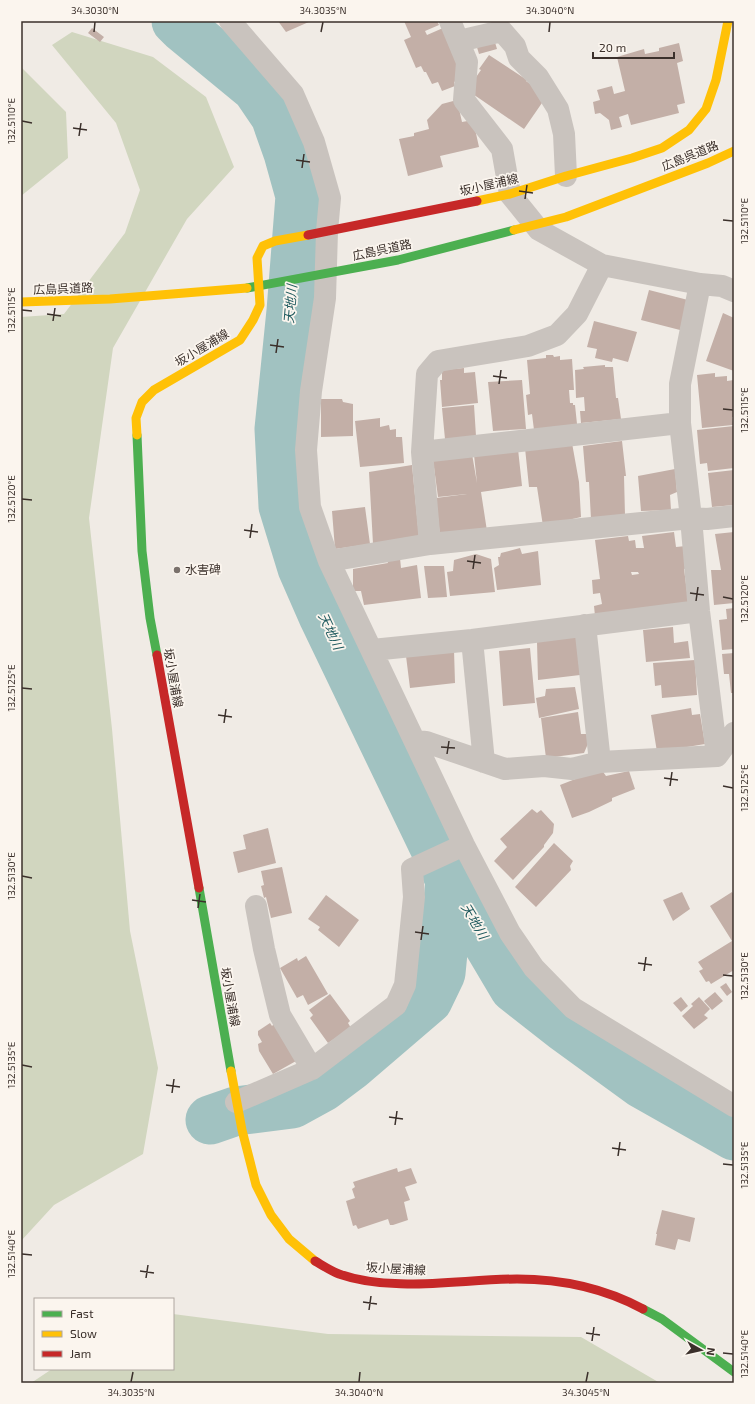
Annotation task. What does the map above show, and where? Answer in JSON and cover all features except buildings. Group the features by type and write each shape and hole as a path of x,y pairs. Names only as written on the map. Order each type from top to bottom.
{"main road":[{"name":"坂小屋浦線","path":"728,21 716,80 706,109 689,130 662,148 510,194 275,241 263,246 257,258 260,305 253,320 240,340 154,390 142,402 136,418 142,551 150,618 236,1102 256,1185 271,1215 289,1239 311,1260 338,1274 368,1281 410,1284 518,1279 554,1281 597,1290 630,1302 662,1319 734,1372"},
{"name":"広島呉道路","path":"21,302 110,299 253,287 398,260 566,217 708,163 734,151"}],"street":[{"path":"230,21 293,94 314,142 330,198 321,232 325,298 311,392 306,450 310,507 329,560 415,741 460,846 510,933 534,968 573,1008 734,1106"},
{"path":"450,21 468,62 464,100 502,149 510,194 538,230 602,266 700,284 722,286 734,291"},
{"path":"459,42 493,33 515,46 520,58 538,77 558,109 564,134 566,176"},
{"path":"430,544 422,452 427,374 438,361 528,346 558,335 577,314 602,266"},
{"path":"700,284 680,384 680,423 691,518 699,611 717,756"},
{"path":"422,452 680,423"},
{"path":"329,560 430,544 691,518 707,519 734,516"},
{"path":"372,650 472,640 699,611"},
{"path":"584,625 600,762"},
{"path":"472,640 484,762"},
{"path":"717,756 734,733"},
{"path":"415,741 426,742 505,770 544,766 572,769 600,762 717,756"},
{"path":"236,1102 312,1068 396,1005 405,985 414,897 412,869 460,846"},
{"path":"256,906 264,949 280,1015 312,1068"}],"green space":[{"path":"72,32 153,57 206,97 234,167 187,219 113,348 89,518 112,729 130,931 158,1068 143,1154 54,1205 21,1241 21,317 64,314 125,233 140,190 116,123 52,45"},
{"path":"21,67 66,112 68,158 21,196"},
{"path":"174,1314 328,1334 581,1337 660,1383 31,1383 50,1370 174,1370"}],"waterway":[{"name":"天地川","path":"176,21 256,88 275,116 288,153 300,196 291,311 279,429 283,506 302,568 323,616 450,880 514,988 565,1028 642,1084 734,1136"},
{"path":"210,1120 236,1111 292,1104 323,1087 351,1066 428,1000 441,973 450,880"}],"traffic: fast":[{"path":"247,288 398,260 514,230"},
{"path":"137,435 142,551 150,618 157,655"},
{"path":"199,888 231,1071"},
{"path":"643,1309 662,1319 734,1372"}],"traffic: slow":[{"path":"477,201 510,194 662,148 689,130 706,109 716,80 728,21"},
{"path":"514,230 566,217 708,163 734,151"},
{"path":"137,435 136,418 142,402 154,390 240,340 253,320 260,305 257,258 263,246 275,241 308,235"},
{"path":"21,302 110,299 247,288"},
{"path":"231,1071 242,1130 256,1185 271,1215 289,1239 315,1261"}],"traffic: jam":[{"path":"308,235 477,201"},
{"path":"157,655 199,888"},
{"path":"315,1261 339,1274 360,1280 382,1283 427,1284 517,1279 533,1279 566,1283 613,1295 643,1309"}],"place":[{"name":"水害碑","path":"177,570"}]}
